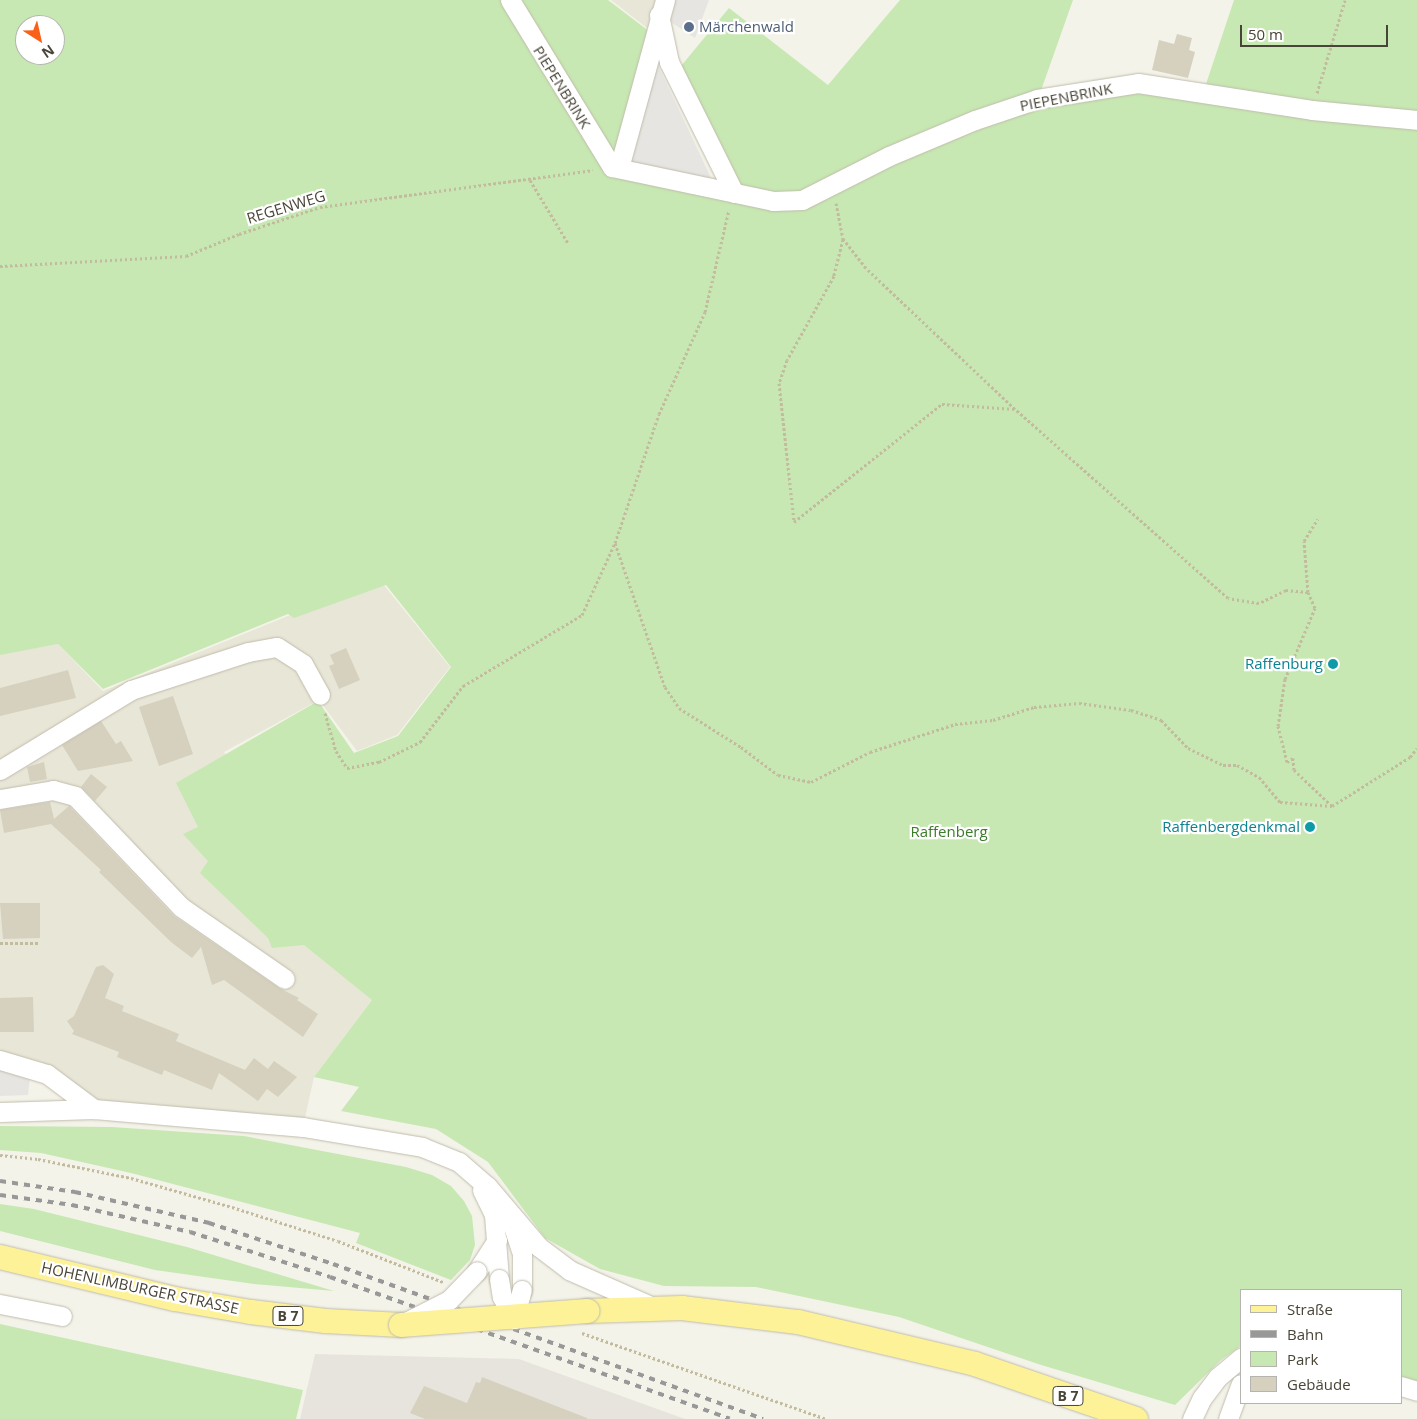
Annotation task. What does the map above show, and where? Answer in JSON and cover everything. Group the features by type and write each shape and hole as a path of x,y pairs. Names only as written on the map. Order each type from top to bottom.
{"main road":[{"name":"HOHENLIMBURGER STRASSE","path":"0,1257 175,1299 325,1321 401,1325 514,1319 587,1311 682,1308 798,1322 885,1341 975,1364 1136,1419"}],"street":[{"name":"PIEPENBRINK","path":"510,0 616,167 773,202 802,200 834,186 889,156 975,120 1037,99 1138,83 1312,110 1417,120"},
{"path":"616,167 662,7"},
{"path":"662,7 669,62 734,193"},
{"path":"0,770 131,690 248,652 277,647 303,664 320,695"},
{"path":"0,799 53,790 74,796 181,907 285,980"},
{"path":"0,1060 47,1074 94,1109"},
{"name":"HOHENLIMBURGER STRASSE","path":"0,1112 94,1109 303,1127 422,1147 459,1162 477,1177 539,1247 569,1270 659,1309"},
{"name":"HOHENLIMBURGER STRASSE","path":"477,1177 494,1215 502,1297 514,1319"},
{"name":"HOHENLIMBURGER STRASSE","path":"510,1215 522,1253 522,1290 514,1319"},
{"path":"401,1325 449,1300 477,1271 497,1240"},
{"path":"0,1304 62,1316"},
{"path":"1192,1419 1202,1398 1218,1376 1240,1359"},
{"path":"1402,1386 1417,1391"},
{"path":"1228,1419 1240,1387"}],"path":[{"path":"1312,110 1344,0"},
{"name":"REGENWEG","path":"0,266 186,256 239,234 320,207 616,167"},
{"path":"530,180 568,243"},
{"path":"834,186 843,239 834,276 787,360 780,383 794,522 942,404 1015,409"},
{"path":"320,695 336,751 347,768 379,762 420,742 463,686 582,615 615,544 659,414 705,312 734,193"},
{"path":"843,239 866,268 1015,409 1228,598 1259,603 1286,590 1308,592"},
{"path":"1318,518 1304,541 1308,592 1315,608 1285,679 1278,726 1287,762 1293,758 1294,770 1332,806"},
{"path":"615,544 665,687 679,708 741,747 778,775 811,782 870,752 955,724 993,720 1034,707 1079,702 1131,710 1161,720 1188,748 1223,765 1237,765 1259,777 1280,802 1332,806 1410,757 1417,748"},
{"path":"0,943 38,942"},
{"path":"0,1155 131,1178 232,1206 338,1241 440,1281"},
{"path":"594,1338 826,1419"}],"shaded area":[{"path":"611,0 664,0 651,31"},
{"name":"Märchenwald","path":"667,0 709,0 695,38 660,15"},
{"path":"655,59 714,184 627,163"},
{"path":"379,579 450,667 397,735 357,751 319,700 224,752 372,1000 314,1077 303,1127 94,1109 47,1074 0,1060 0,654 58,644 103,691"},
{"path":"0,1070 30,1077 28,1095 0,1096"},
{"path":"315,1354 519,1359 685,1419 300,1419"}],"green space":[{"name":"Raffenberg","path":"0,0 608,0 650,32 610,168 733,193 681,66 729,8 828,85 900,0 1073,0 1038,99 1138,83 1203,93 1234,0 1417,0 1417,1381 1402,1377 1402,1289 1240,1289 1240,1347 1221,1360 1175,1405 1038,1364 899,1317 756,1287 664,1286 600,1269 545,1238 488,1162 436,1129 341,1111 359,1087 314,1077 372,1000 304,945 272,948 268,938 200,873 208,861 183,834 198,827 176,783 318,701 354,753 398,736 451,667 386,585 294,618 288,614 103,689 58,644 0,655"},
{"path":"0,1126 112,1127 244,1136 406,1167 432,1175 451,1186 464,1201 472,1216 475,1245 470,1260 451,1280 356,1243 360,1233 131,1173 41,1153 0,1150"},
{"path":"0,1204 34,1209 187,1247 334,1291 254,1284 155,1270 0,1231"},
{"path":"0,1324 303,1390 296,1419 0,1419"}],"building":[{"path":"1177,34 1192,38 1189,50 1195,52 1188,78 1152,70 1159,40 1174,44"},
{"path":"346,648 360,680 339,689 329,666 334,664 330,655"},
{"path":"68,670 76,698 0,716 0,688"},
{"path":"173,696 193,754 159,766 139,707"},
{"path":"101,721 116,744 121,741 133,761 78,771 62,745"},
{"path":"44,762 47,779 30,782 27,767"},
{"path":"91,774 107,787 95,801 81,787"},
{"path":"50,802 54,819 69,806 174,916 279,988 299,998 297,1000 318,1014 303,1037 224,980 212,985 201,947 192,958 171,942 99,872 101,870 51,824 4,833 0,810"},
{"path":"0,903 40,903 40,938 3,939"},
{"path":"103,965 114,974 105,998 124,1006 122,1011 179,1034 176,1041 245,1070 254,1058 268,1069 274,1061 297,1077 278,1097 267,1089 258,1101 219,1073 212,1090 164,1070 162,1075 117,1057 119,1052 72,1034 74,1031 67,1021 74,1016 96,967"},
{"path":"33,997 34,1032 0,1032 0,998"},
{"path":"482,1377 587,1419 425,1419 410,1413 424,1386 467,1403 476,1382 480,1383"}],"railway":[{"path":"0,1181 75,1192 209,1223 333,1264 763,1419"},
{"path":"0,1195 72,1205 190,1232 330,1277 730,1419"}],"place":[{"name":"Märchenwald","path":"689,27"},
{"name":"Raffenburg","path":"1333,664"},
{"name":"Raffenbergdenkmal","path":"1310,827"}]}
